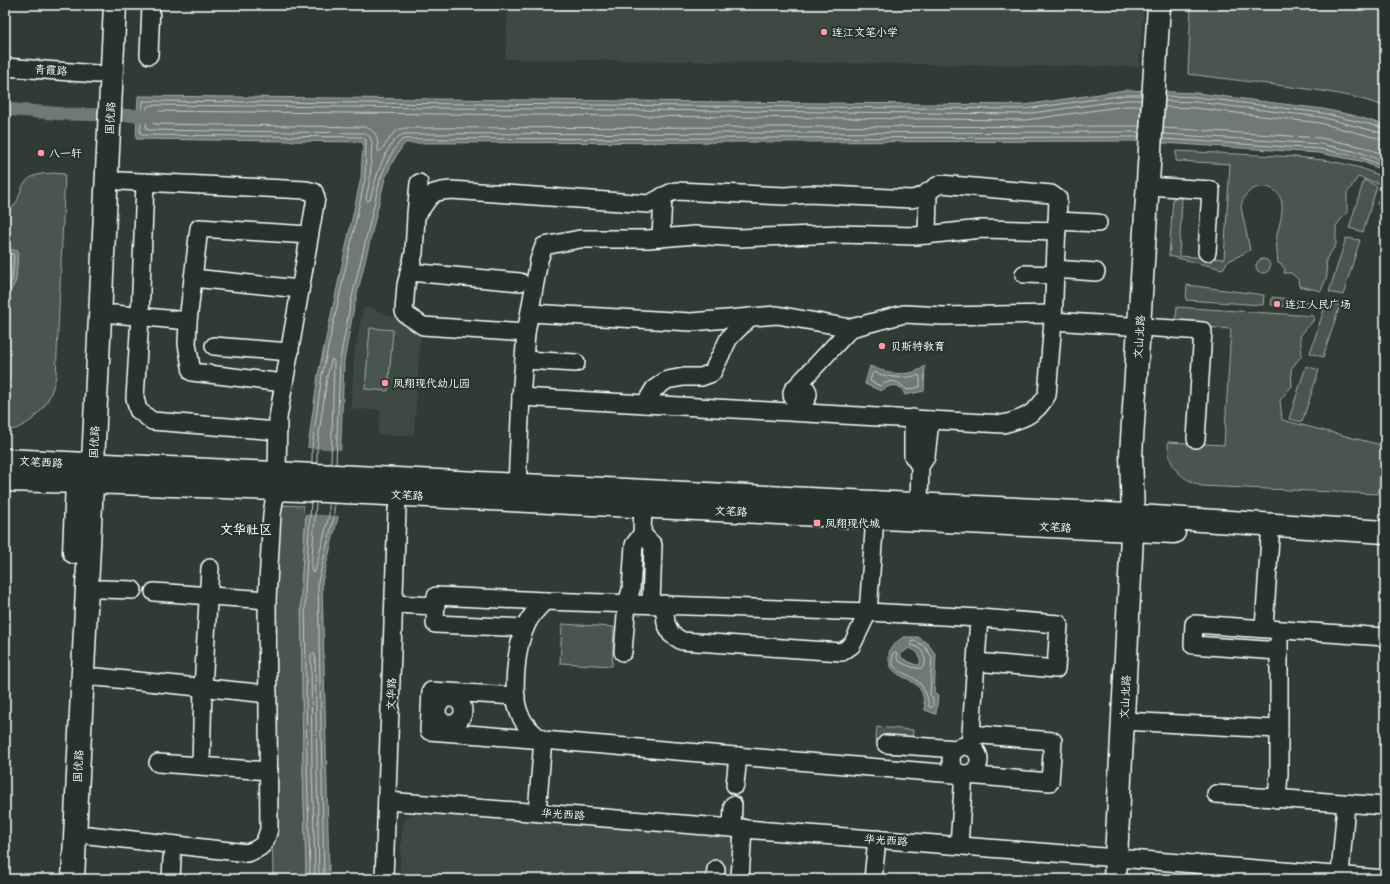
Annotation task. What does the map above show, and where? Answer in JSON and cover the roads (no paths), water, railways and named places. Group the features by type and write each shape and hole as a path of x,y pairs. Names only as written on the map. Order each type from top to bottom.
{"main road":[{"name":"国优路","path":"100,5 97,74 103,100"},
{"name":"国优路","path":"59,879 85,473 103,100 115,5"},
{"path":"1159,5 1162,65"},
{"path":"1162,65 1172,5"},
{"name":"文山北路","path":"1115,879 1133,523 1131,455 1145,327 1162,65"},
{"name":"文笔西路","path":"5,460 85,473"},
{"name":"国优路","path":"73,879 85,473"},
{"name":"文笔西路","path":"5,480 85,473"},
{"name":"文笔路","path":"85,473 276,481 453,505 643,506 761,520 875,518 1133,523 1385,532"},
{"name":"文笔路","path":"324,488 517,485 919,504 1133,523 1270,538 1385,545"}],"street":[{"path":"149,55 151,5"},
{"name":"青霞路","path":"5,67 97,74"},
{"path":"89,835 247,853 259,849 266,840 269,830 269,771 266,600 272,514 276,481 278,418 316,198 314,192 306,190 120,181"},
{"path":"145,182 140,317 135,398 138,410 152,421 162,423 278,431"},
{"path":"419,183 414,253 406,285 405,314 423,326 526,332"},
{"path":"416,216 434,193 451,190 649,204 676,191 785,196 809,194 911,199 920,198 935,186 941,184 1051,194 1058,199 1053,318 1047,395 1032,413 1016,421 1003,424 922,419 798,401 645,404 521,397"},
{"path":"1154,186 1211,190 1207,252"},
{"path":"928,193 928,235"},
{"path":"661,238 663,196"},
{"path":"517,485 526,332 538,260 544,246 580,239 661,238 695,235 739,238 839,234 916,236 981,229 1098,223"},
{"path":"284,383 192,372 187,344 188,321 199,228 309,236"},
{"path":"409,272 520,282"},
{"path":"1024,274 1096,272"},
{"path":"193,278 300,290"},
{"path":"530,313 691,322 777,315 851,328 904,314 1053,318 1202,331 1196,439"},
{"path":"114,314 188,321"},
{"path":"645,404 654,389 667,380 684,377 701,377 712,372 729,338 750,317"},
{"path":"798,401 851,328"},
{"path":"214,346 290,352"},
{"path":"524,360 576,362"},
{"path":"919,504 920,466 913,456 922,419"},
{"path":"624,652 627,603 631,590 634,545 642,534 643,506"},
{"name":"文华路","path":"384,879 397,509"},
{"path":"642,534 653,545 657,604 671,634 682,641 842,652 852,645 868,612 875,518"},
{"path":"1270,538 1272,629 1278,651 1277,799"},
{"path":"201,766 203,688 210,568"},
{"path":"102,589 133,590"},
{"path":"154,592 266,600"},
{"path":"525,628 435,624 436,596 868,612 1059,624 1056,669 976,662"},
{"path":"542,740 533,735 520,715 516,696 517,653 525,628 534,612 545,601"},
{"path":"394,604 436,606"},
{"path":"966,743 977,752 979,761 976,769 968,774 964,774 955,770 952,757 966,743 976,662 978,618"},
{"path":"1278,651 1193,645 1194,624 1385,637"},
{"path":"97,677 268,694"},
{"path":"516,696 451,695 431,691 434,711 430,731 449,728 542,740 1050,782 1053,741 886,744"},
{"path":"449,728 458,722 463,714 463,710 459,702 451,695"},
{"path":"1123,721 1278,729"},
{"path":"536,812 542,740"},
{"path":"735,786 738,756"},
{"path":"158,763 269,771"},
{"path":"959,845 964,774"},
{"path":"1216,794 1385,806"},
{"name":"华光西路","path":"387,801 1385,879"},
{"path":"1340,875 1346,804"},
{"path":"733,805 737,828 740,879"},
{"path":"873,879 877,839"},
{"path":"171,879 172,858"}],"water":[{"path":"1126,90 1196,93 1323,109 1352,115 1385,125 1385,171 1360,161 1319,153 1132,141 405,143 393,161 384,182 354,307 344,361 338,517 322,582 329,872 328,879 305,879 301,587 306,517 308,447 318,375 361,178 363,142 136,139 138,96 1025,105"},
{"path":"5,248 18,251 16,281 6,299 10,317 5,327"},
{"path":"870,366 890,373 905,374 919,370 925,366 924,391 905,395 897,386 891,386 881,391 865,384"},
{"path":"904,637 918,637 928,644 936,655 934,694 938,695 936,714 925,710 923,696 916,684 897,673 890,664 889,654 891,648 895,643","holes":["909,648 917,652 920,659 920,665 916,665 901,658 901,654"]}],"waterway":[{"path":"5,109 64,114 155,116"}],"place":[{"name":"连江文笔小学","path":"824,32"},
{"name":"八一轩","path":"41,153"},
{"name":"连江人民广场","path":"1277,304"},
{"name":"贝斯特教育","path":"882,346"},
{"name":"凤翔现代幼儿园","path":"385,383"},
{"name":"凤翔现代城","path":"817,523"}],"district":[{"name":"文华社区","path":"246,529"}]}
